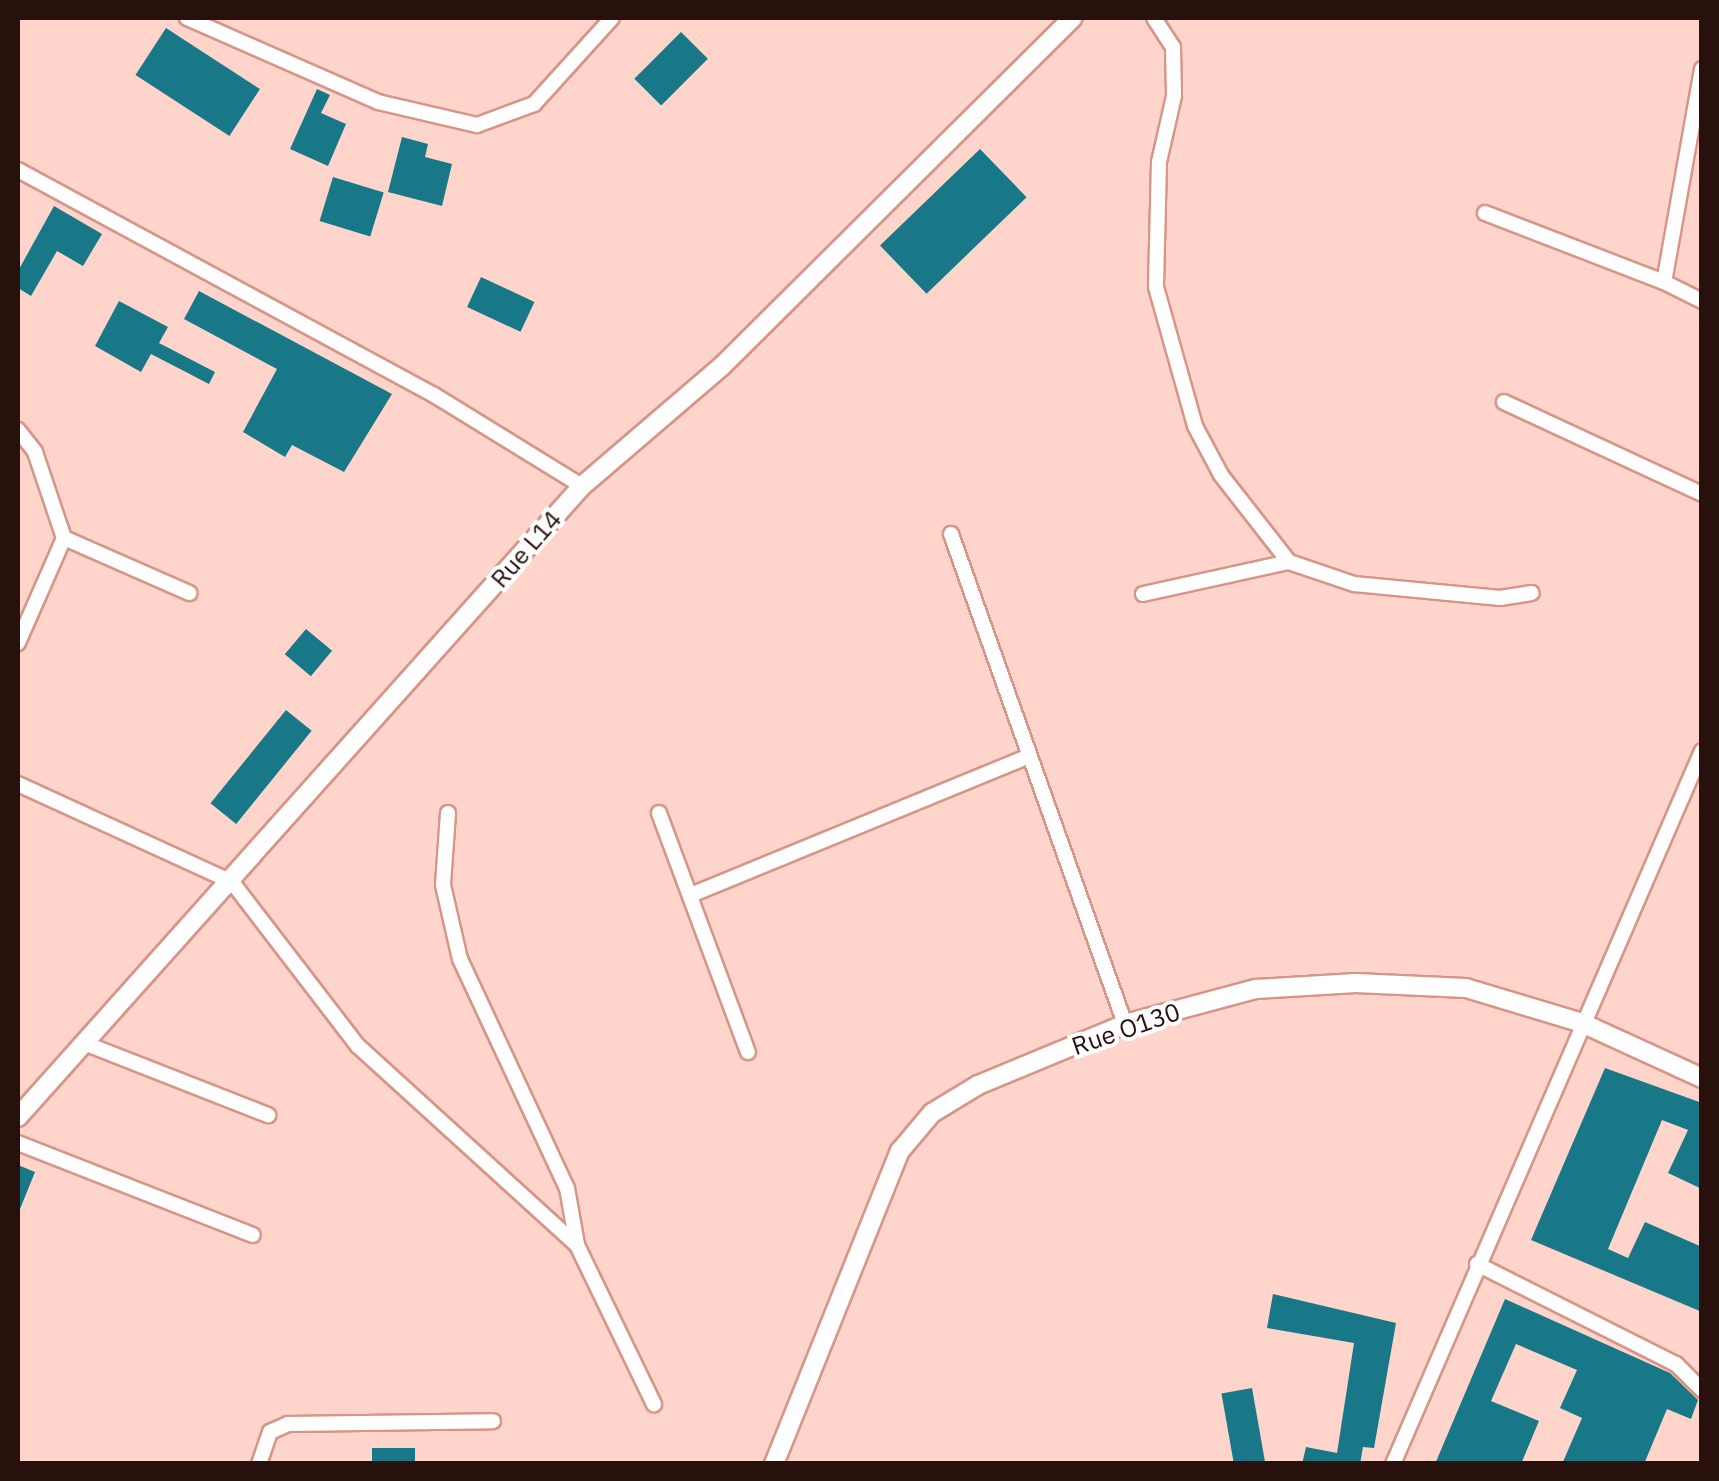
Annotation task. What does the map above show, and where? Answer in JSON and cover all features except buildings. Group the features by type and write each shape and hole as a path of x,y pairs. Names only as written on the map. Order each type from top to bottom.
{"street":[{"path":"187,18 378,102 477,125 534,104 612,18"},
{"name":"Rue L14","path":"18,1117 582,486 722,366 1073,18"},
{"path":"1154,18 1173,47 1174,96 1152,236 1170,347 1195,426 1221,474 1289,562"},
{"path":"1664,282 1702,69"},
{"path":"18,170 420,388 582,486"},
{"path":"1485,213 1664,282 1702,301"},
{"path":"1504,402 1702,494"},
{"path":"18,430 35,452 64,538 18,643"},
{"path":"951,534 1124,1024"},
{"path":"64,538 189,593"},
{"path":"1143,594 1289,562 1354,584 1500,598 1532,593"},
{"path":"1394,1464 1477,1264 1702,751"},
{"path":"694,894 1030,756"},
{"path":"18,784 232,882 358,1046 577,1245"},
{"path":"448,813 443,885 460,959 567,1188 577,1245 654,1404"},
{"path":"660,813 694,894 748,1052"},
{"name":"Rue O130","path":"774,1464 900,1152 932,1113 978,1085 1124,1024 1256,989 1356,983 1466,988 1582,1023 1702,1078"},
{"path":"84,1043 268,1116"},
{"path":"18,1143 254,1236"},
{"path":"1477,1264 1676,1364 1702,1390"},
{"path":"259,1464 270,1432 288,1424 493,1422"}]}
